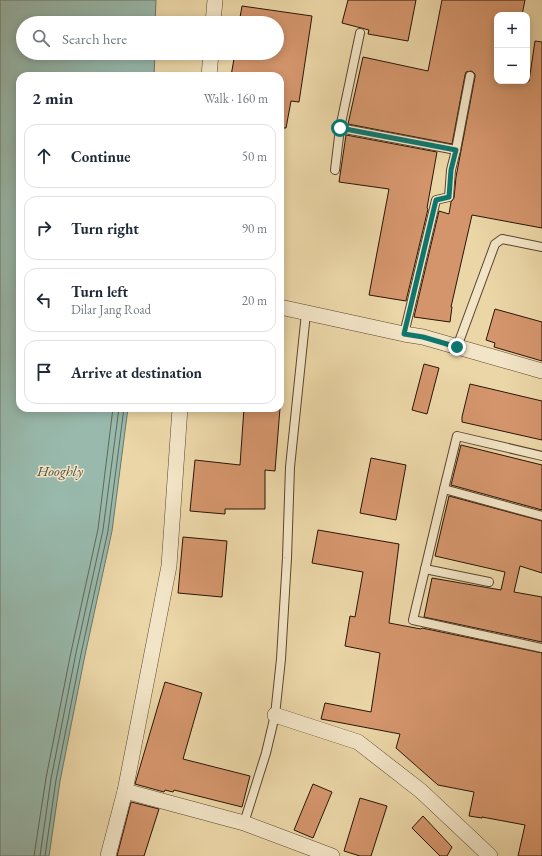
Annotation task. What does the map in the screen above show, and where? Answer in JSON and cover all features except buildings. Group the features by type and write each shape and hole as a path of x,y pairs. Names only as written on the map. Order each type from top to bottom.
{"street":[{"path":"214,16 215,0"},
{"path":"209,72 210,60"},
{"path":"284,308 423,337 542,371"},
{"path":"108,856 125,791 169,566 180,412"},
{"path":"275,715 358,742 420,791 490,856"},
{"path":"125,791 244,823 332,856"}],"lane":[{"path":"336,170 340,128 360,33"},
{"path":"404,334 436,200 449,197 451,170 470,76"},
{"path":"340,128 456,150"},
{"path":"457,347 495,244 502,239 542,246"},
{"path":"244,823 266,753 275,715 282,651 290,467 306,313"},
{"path":"542,456 457,436 413,620 542,648"},
{"path":"444,489 542,516"},
{"path":"425,569 489,582"}],"water":[{"name":"Hooghly","path":"0,0 156,0 155,16 16,16 16,60 155,60 154,72 16,72 16,412 127,412 112,531 60,781 49,856 0,856"}],"route":[{"path":"340,128 456,150 451,170 449,197 436,200 404,334 423,337 457,347"}]}
